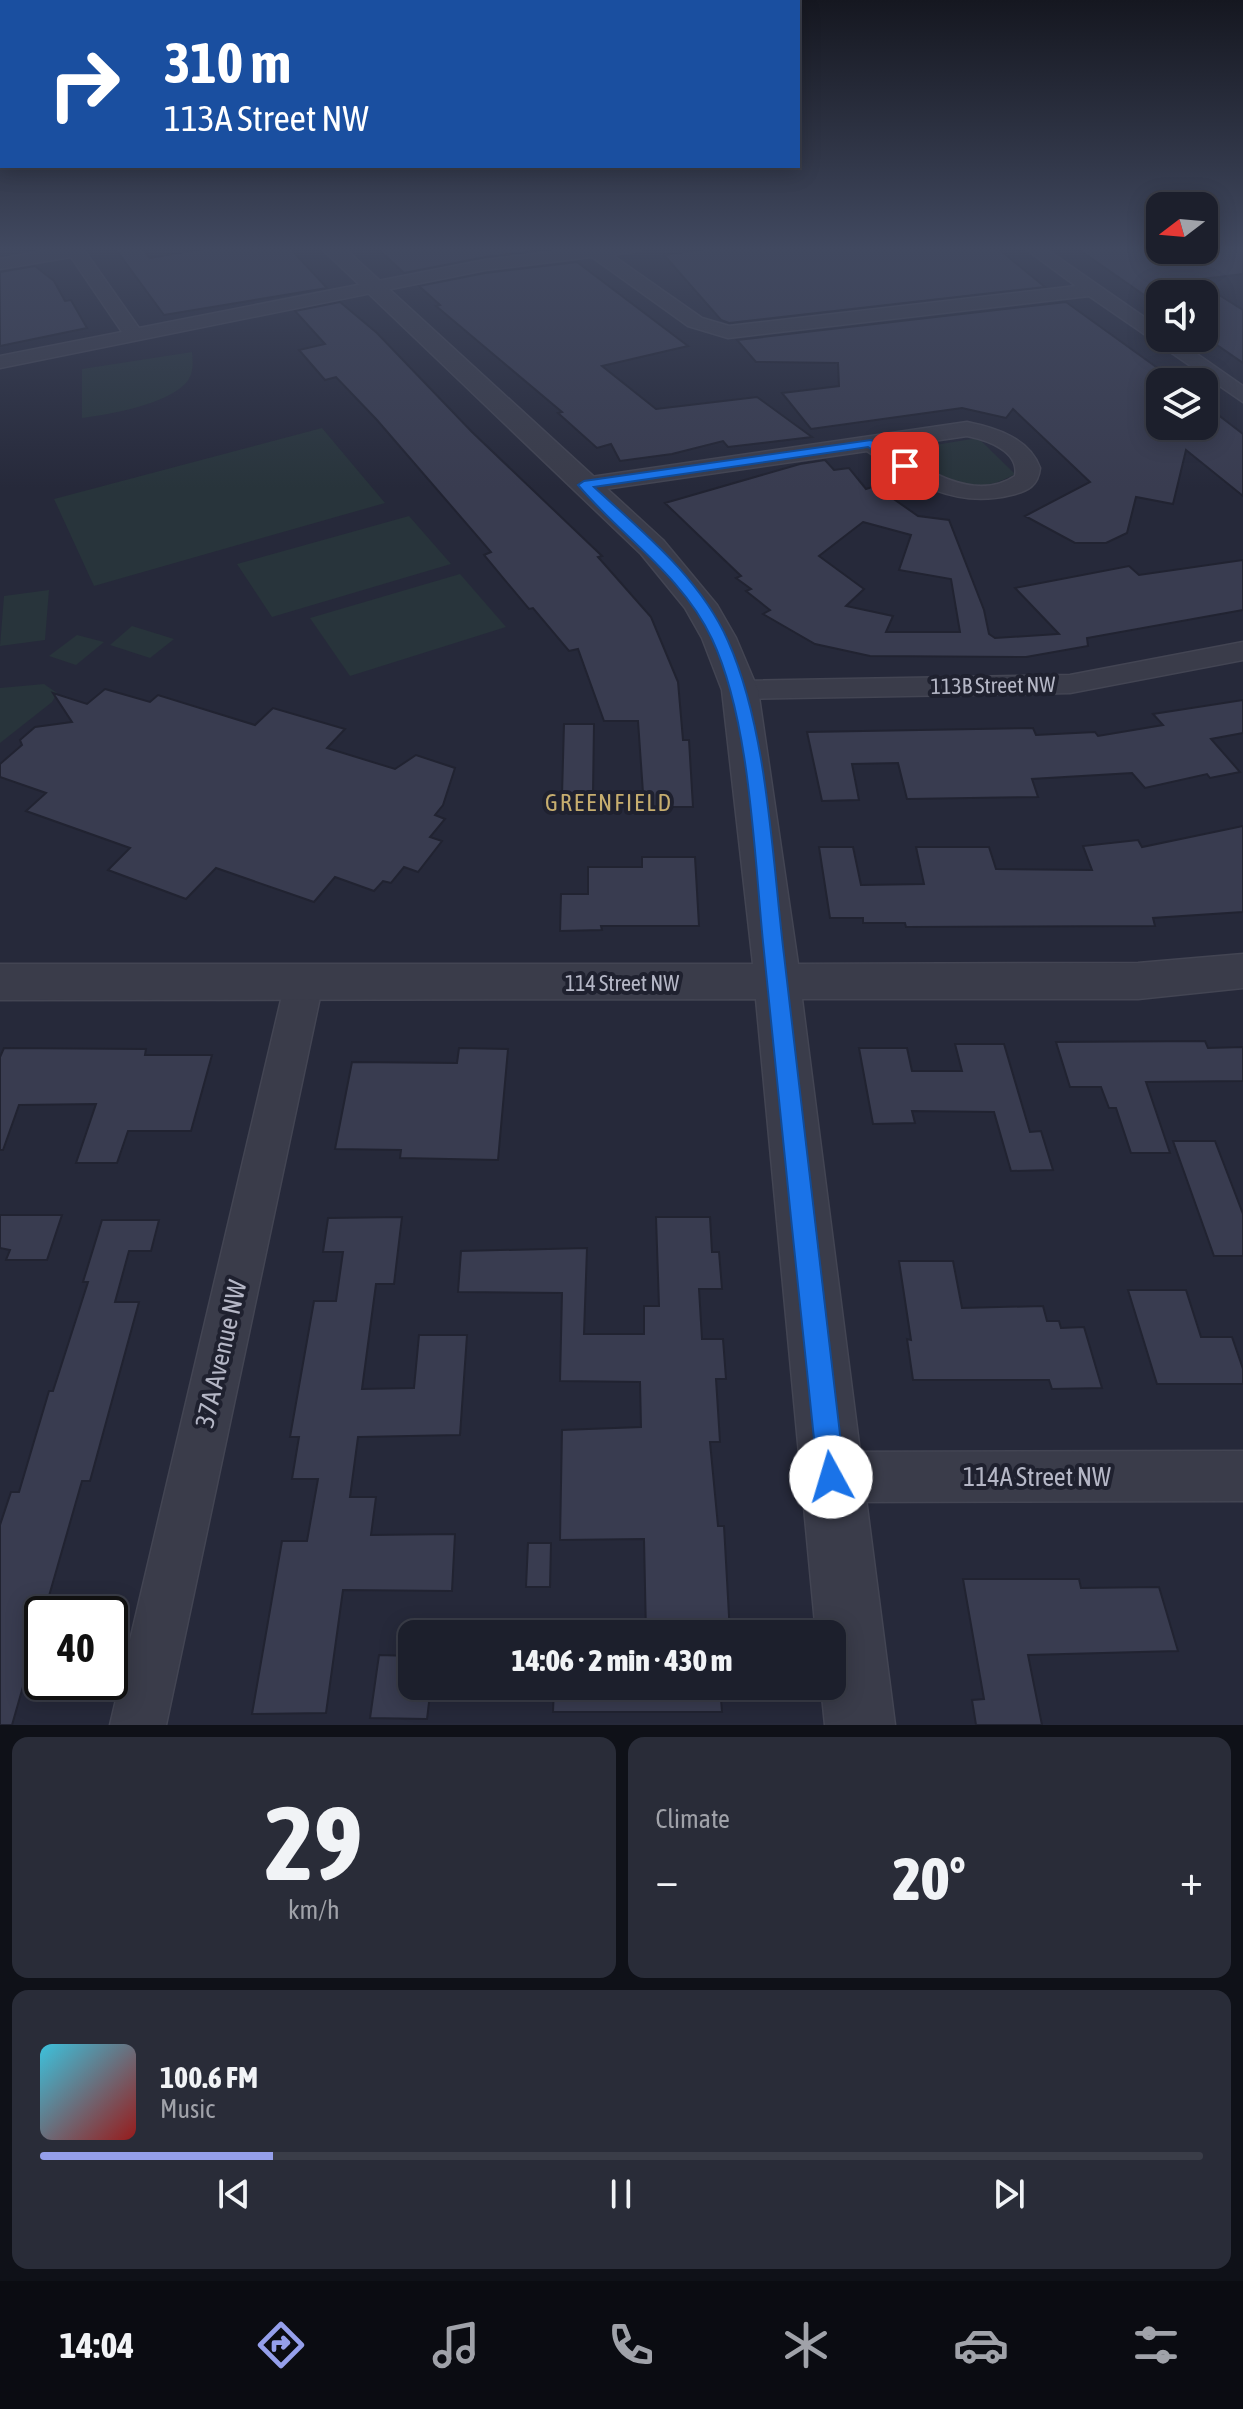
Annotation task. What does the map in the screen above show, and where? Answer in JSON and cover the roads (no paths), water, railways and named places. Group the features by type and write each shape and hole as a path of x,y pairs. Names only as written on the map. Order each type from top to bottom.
{"street":[{"path":"129,328 134,335"},
{"path":"0,362 172,328"},
{"path":"417,328 652,547 700,605 719,638 740,690 777,983 860,1725"},
{"path":"711,328 747,332 784,328"},
{"path":"1180,352 1243,396"},
{"path":"584,485 871,443 967,429 988,431 1015,449 1026,465 1026,481 997,490 970,492 947,488 871,443"},
{"name":"113B Street NW","path":"740,690 1070,684 1243,651"},
{"name":"114 Street NW","path":"0,982 1138,981 1243,971"},
{"name":"37A Avenue NW","path":"138,1725 304,983"},
{"name":"114A Street NW","path":"831,1477 1243,1476"}],"district":[{"name":"GREENFIELD","path":"609,802"}]}
